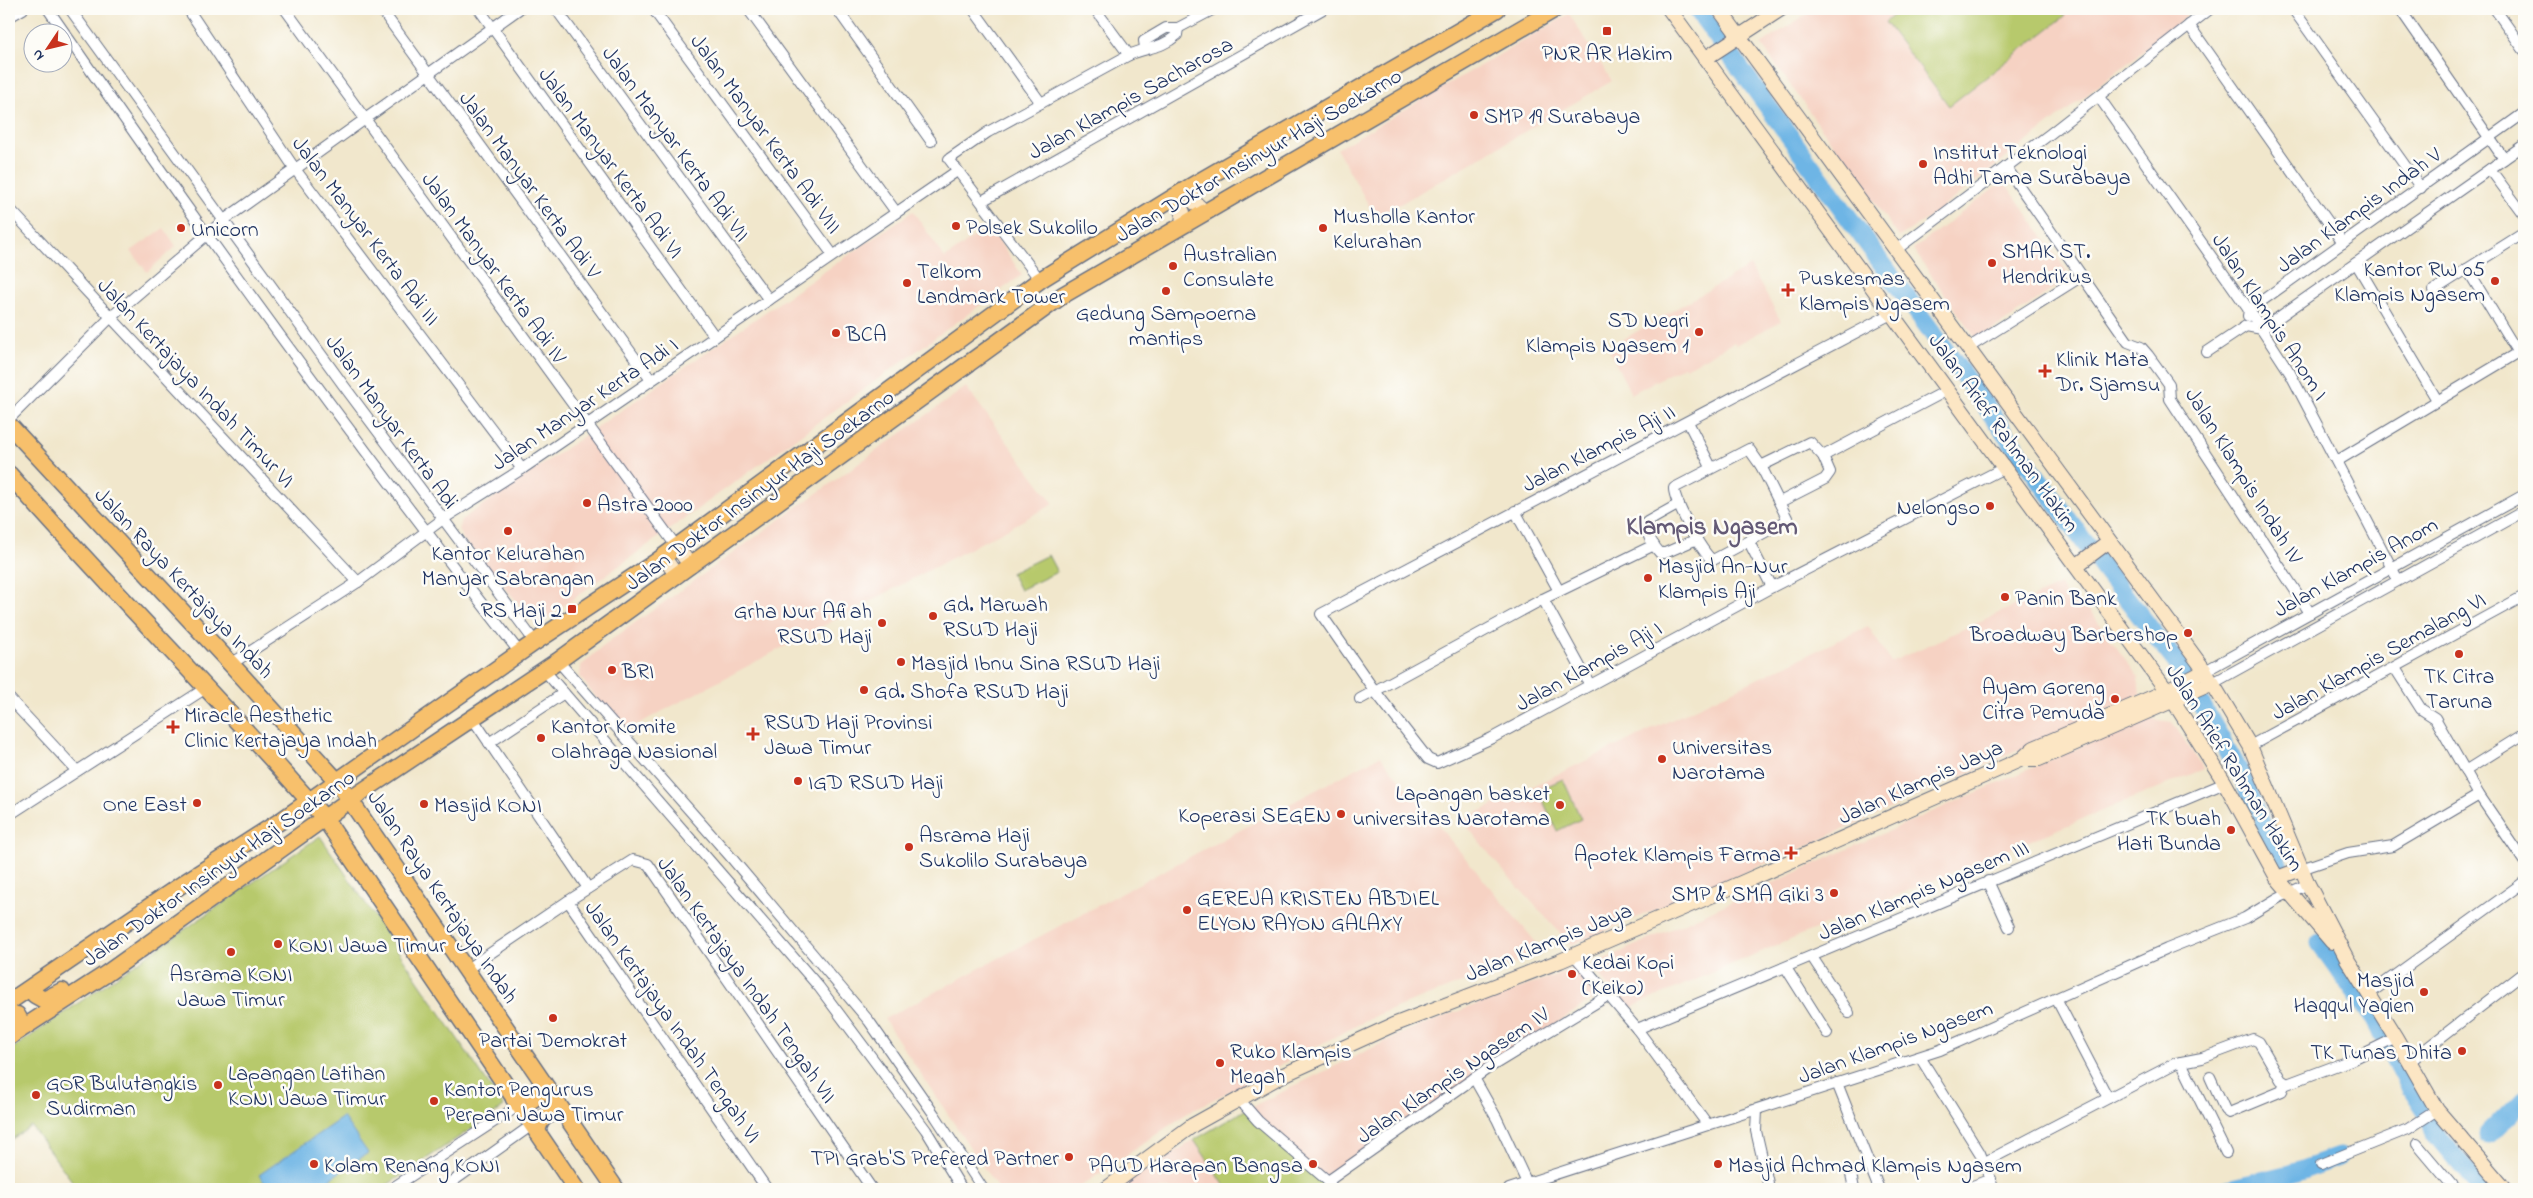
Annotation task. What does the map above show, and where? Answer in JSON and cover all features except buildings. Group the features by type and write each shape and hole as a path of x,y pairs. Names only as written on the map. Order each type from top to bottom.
{"main road":[{"name":"Jalan Doktor Insinyur Haji Soekarno","path":"9,1002 310,801 528,647 669,551 1040,280 1190,187 1497,9"},
{"name":"Jalan Doktor Insinyur Haji Soekarno","path":"15,1033 106,974 351,799 550,666 691,566 1063,295 1204,211 1555,9"},
{"name":"Jalan Raya Kertajaya Indah","path":"9,425 232,664 351,799 616,1189"},
{"path":"9,474 325,819 576,1189"},
{"path":"33,986 35,995 44,1000 55,996 86,975 92,973 106,974"},
{"path":"9,1015 18,1016 22,1024 15,1033"},
{"path":"516,1103 525,1103 535,1098 542,1088 541,1080"},
{"path":"534,1129 544,1116 554,1112 565,1114"}],"street":[{"path":"9,17 23,9"},
{"name":"Jalan Manyar Kerta Adi","path":"48,9 427,532 528,647"},
{"path":"70,9 222,222"},
{"name":"Jalan Manyar Kerta Adi III","path":"188,9 296,168 522,468"},
{"name":"Jalan Manyar Kerta Adi IV","path":"285,9 586,424 669,551"},
{"name":"Jalan Manyar Kerta Adi V","path":"381,9 651,380"},
{"name":"Jalan Manyar Kerta Adi VI","path":"479,9 715,337"},
{"path":"9,419 110,318 222,222 518,9"},
{"name":"Jalan Manyar Kerta Adi VII","path":"556,9 769,300"},
{"name":"Jalan Manyar Kerta Adi VIII","path":"652,9 833,255"},
{"path":"748,9 896,212"},
{"path":"837,9 932,141"},
{"path":"973,9 1041,103"},
{"path":"1095,9 1129,55"},
{"name":"Jalan Klampis Sacharosa","path":"982,201 1323,9"},
{"name":"Jalan Arief Rahman Hakim","path":"1669,9 1710,55 2004,468 2078,564 2174,695 2277,878 2347,959"},
{"name":"Jalan Arief Rahman Hakim","path":"1719,9 1735,37 1897,249 2108,542 2250,746 2308,884 2347,959"},
{"path":"1710,55 1735,37 1781,9"},
{"path":"1897,249 2099,97 2210,9"},
{"path":"2293,9 2421,188"},
{"path":"2400,9 2503,157 2524,145"},
{"path":"2495,9 2524,50"},
{"path":"1040,280 949,159 951,156 1041,103 1129,55 1145,47 1153,49 1172,39 1177,35 1178,28 1210,10"},
{"path":"2189,26 2343,243"},
{"name":"Jalan Klampis Anom I","path":"2099,97 2249,310 2290,373 2398,580"},
{"path":"2490,140 2524,114"},
{"name":"Jalan Klampis Indah V","path":"2249,310 2490,140"},
{"name":"Jalan Klampis Indah V","path":"2262,329 2490,170 2503,157"},
{"name":"Jalan Klampis Indah IV","path":"2006,167 2128,342 2144,349 2169,384 2170,400 2310,613"},
{"path":"2490,170 2524,215"},
{"name":"Jalan Manyar Kerta Adi I","path":"232,664 358,582 441,521 522,468 957,171"},
{"path":"1190,187 1194,201 1204,211"},
{"path":"1167,202 1176,202 1183,212 1182,225"},
{"name":"Jalan Kertajaya Indah Timur VI","path":"9,208 358,582"},
{"name":"Jalan Manyar Kerta Adi","path":"222,222 441,521 528,647"},
{"path":"2434,290 2524,233"},
{"name":"Jalan Klampis Indah V","path":"2356,263 2437,400"},
{"path":"2337,461 2521,351 2467,269"},
{"path":"1968,348 2082,276"},
{"path":"2246,326 2249,310"},
{"name":"Jalan Klampis Aji II","path":"1321,614 1893,313"},
{"path":"2206,352 2246,326 2262,329"},
{"path":"1823,456 1948,390"},
{"path":"1688,422 1711,467"},
{"path":"1761,466 1810,442 1823,456 1830,472 1828,476 1780,502"},
{"path":"1749,448 1761,466 1788,520 1750,542 1713,560 1706,555 1697,539 1679,504 1674,488 1749,448"},
{"name":"Jalan Klampis Aji I","path":"1321,614 1374,690 1428,759 1437,763 1492,738 1772,587 2004,468"},
{"name":"Jalan Klampis Anom","path":"2204,679 2236,653 2524,495"},
{"path":"1679,504 1646,522 1646,529 1654,545 1660,553 1665,553 1697,539"},
{"name":"Jalan Klampis Anom","path":"2204,679 2245,667 2524,510"},
{"path":"1515,511 1559,591"},
{"path":"1750,542 1772,587"},
{"path":"2078,564 2108,542"},
{"path":"1360,699 1543,599 1654,545"},
{"path":"669,551 691,566"},
{"path":"669,551 677,576"},
{"name":"Jalan Klampis Semalang VI","path":"2250,746 2524,596"},
{"path":"1543,599 1590,685"},
{"path":"2236,653 2245,667"},
{"path":"550,666 564,693 697,832 825,982 869,1021 936,1116 983,1189"},
{"path":"550,666 697,832 825,982 926,1130 962,1189"},
{"path":"2395,668 2421,709 2435,718 2479,795 2524,861"},
{"name":"Jalan Klampis Jaya","path":"1106,1189 1193,1124 1238,1098 1393,1025 1574,955 1766,873 2022,759 2038,758 2174,695 2204,679"},
{"path":"9,815 76,770 206,688"},
{"path":"489,743 564,693"},
{"path":"9,698 76,770"},
{"path":"473,719 588,888"},
{"path":"2465,771 2524,734"},
{"name":"Jalan Klampis Ngasem III","path":"1637,1029 2225,783"},
{"path":"2277,878 2348,853 2394,846 2479,795"},
{"name":"Jalan Kertajaya Indah Tengah VII","path":"568,901 633,860 648,864 872,1189"},
{"path":"1988,881 2009,927"},
{"path":"2369,994 2524,882"},
{"name":"Jalan Klampis Ngasem","path":"1509,1189 1920,1057 2057,1000 2167,949 2245,918 2289,892 2308,884"},
{"name":"Jalan Kertajaya Indah Tengah VI","path":"467,969 568,901 767,1189"},
{"path":"1574,955 1637,1029 1708,1125"},
{"path":"1812,956 1849,1013"},
{"path":"2347,959 2369,994 2390,1041 2409,1062 2433,1113 2466,1145 2505,1189"},
{"path":"1786,968 1827,1033"},
{"path":"2409,1062 2524,973"},
{"name":"Jalan Klampis Ngasem IV","path":"1330,1185 1474,1078 1607,996"},
{"path":"2057,1000 2108,1098"},
{"path":"1985,1162 2181,1062 2202,1058 2253,1039 2259,1042 2285,1083 2292,1084 2351,1060 2390,1041"},
{"path":"1920,1057 1985,1162 1992,1184 1965,1189"},
{"path":"2181,1062 2226,1153"},
{"path":"2210,1077 2225,1110 2229,1113 2282,1091 2285,1083"},
{"path":"1474,1078 1497,1119 1527,1183"},
{"path":"1837,1084 1879,1189"},
{"path":"1238,1098 1258,1120 1330,1185"},
{"path":"391,1189 516,1103"},
{"path":"1757,1110 1756,1130 1768,1183"},
{"path":"2321,1164 2408,1129 2433,1113"},
{"path":"442,1189 534,1129"},
{"path":"2417,1144 2455,1189"},
{"path":"1854,1189 1851,1174 1869,1164"}],"shaded area":[{"name":"Institut Teknologi Adhi Tama Surabaya","path":"1815,9 2181,9 2187,17 1930,217 1899,237 1761,44"},
{"name":"SMP 19 Surabaya","path":"1569,14 1612,81 1376,218 1337,149"},
{"name":"SMAK ST. Hendrikus","path":"2004,181 2071,277 1977,340 1913,249"},
{"path":"913,211 945,258 989,226 1022,275 537,625 464,540 458,530 461,520"},
{"path":"164,228 176,246 147,272 131,251"},
{"name":"SD Negri Klampis Ngasem 1","path":"1750,266 1781,321 1736,345 1734,342 1686,368 1684,366 1631,394 1608,348"},
{"path":"966,387 1054,504 623,732 580,677 581,666 604,645"},
{"path":"2060,585 2070,606 2083,601 2138,677 2140,695 1800,849 1571,945 1499,866 1462,820 1868,626 1891,662"},
{"path":"2152,719 2172,722 2204,769 1803,934 1625,1010 1592,965 1859,844 2132,724"},
{"name":"Ruko Klampis Megah","path":"1380,756 1544,952 1377,1015 1189,1112 1077,1189 998,1189 884,1019"},
{"path":"1577,967 1599,995 1321,1180 1245,1110 1411,1029"},
{"path":"1194,1140 1227,1189 1118,1189 1132,1179"}],"green space":[{"path":"1902,9 2059,9 2065,16 1949,106 1885,22"},
{"path":"1048,555 1057,572 1020,590 1011,573"},
{"name":"Lapangan basket universitas Narotama","path":"1563,779 1581,819 1557,831 1538,790"},
{"name":"KONI Jawa Timur","path":"320,836 504,1107 381,1189 78,1189 31,1126 12,1139 9,1134 9,1051"},
{"path":"1245,1110 1321,1180 1325,1189 1227,1189 1194,1140"}],"water":[{"name":"Kolam Renang KONI","path":"343,1117 368,1153 315,1189 269,1189 259,1175"}],"waterway":[{"path":"1697,9 2104,569 2180,667 2243,778 2282,874"},
{"path":"2320,943 2375,1020 2410,1087 2428,1115 2433,1131 2482,1189"},
{"path":"2488,1135 2524,1099"},
{"path":"2228,1189 2291,1174 2339,1157"}],"place":[{"name":"PNR AR Hakim","path":"1607,31"},
{"name":"SMP 19 Surabaya","path":"1474,115"},
{"name":"Institut Teknologi Adhi Tama Surabaya","path":"1923,164"},
{"name":"Polsek Sukolilo","path":"956,226"},
{"name":"Unicorn","path":"181,228"},
{"name":"Musholla Kantor Kelurahan","path":"1323,228"},
{"name":"SMAK ST. Hendrikus","path":"1992,263"},
{"name":"Australian Consulate","path":"1173,266"},
{"name":"Kantor RW 05 Klampis Ngasem","path":"2495,281"},
{"name":"Telkom Landmark Tower","path":"907,283"},
{"name":"Puskesmas Klampis Ngasem","path":"1788,290"},
{"name":"Gedung Sampoerna mantips","path":"1166,291"},
{"name":"SD Negri Klampis Ngasem 1","path":"1699,332"},
{"name":"BCA","path":"836,333"},
{"name":"Klinik Mata Dr. Sjamsu","path":"2045,371"},
{"name":"Astra 2000","path":"587,503"},
{"name":"Nelongso","path":"1990,506"},
{"name":"Kantor Kelurahan Manyar Sabrangan","path":"508,531"},
{"name":"Masjid An-Nur Klampis Aji","path":"1648,578"},
{"name":"Panin Bank","path":"2005,597"},
{"name":"RS Haji 2","path":"572,609"},
{"name":"Gd. Marwah RSUD Haji","path":"933,616"},
{"name":"Grha Nur Afiah RSUD Haji","path":"882,623"},
{"name":"Broadway Barbershop","path":"2188,633"},
{"name":"TK Citra Taruna","path":"2459,654"},
{"name":"Masjid Ibnu Sina RSUD Haji","path":"901,662"},
{"name":"BRI","path":"612,670"},
{"name":"Gd. Shofa RSUD Haji","path":"864,690"},
{"name":"Ayam Goreng Citra Pemuda","path":"2115,699"},
{"name":"Miracle Aesthetic Clinic Kertajaya Indah","path":"173,727"},
{"name":"RSUD Haji Provinsi Jawa Timur","path":"753,734"},
{"name":"Kantor Komite Olahraga Nasional","path":"541,738"},
{"name":"Universitas Narotama","path":"1662,759"},
{"name":"IGD RSUD Haji","path":"798,781"},
{"name":"One East","path":"197,803"},
{"name":"Masjid KONI","path":"424,804"},
{"name":"Lapangan basket universitas Narotama","path":"1560,805"},
{"name":"Koperasi SEGEN","path":"1341,814"},
{"name":"TK buah Hati Bunda","path":"2231,830"},
{"name":"Asrama Haji Sukolilo Surabaya","path":"909,847"},
{"name":"Apotek Klampis Farma","path":"1791,853"},
{"name":"SMP & SMA Giki 3","path":"1834,893"},
{"name":"GEREJA KRISTEN ABDIEL ELYON RAYON GALAXY","path":"1187,910"},
{"name":"KONI Jawa Timur","path":"278,944"},
{"name":"Asrama KONI Jawa Timur","path":"231,952"},
{"name":"Kedai Kopi (Keiko)","path":"1572,974"},
{"name":"Masjid Haqqul Yaqien","path":"2424,992"},
{"name":"Partai Demokrat","path":"553,1018"},
{"name":"TK Tunas Dhita","path":"2462,1051"},
{"name":"Ruko Klampis Megah","path":"1220,1063"},
{"name":"Lapangan Latihan KONI Jawa Timur","path":"218,1085"},
{"name":"GOR Bulutangkis Sudirman","path":"36,1095"},
{"name":"Kantor Pengurus Perpani Jawa Timur","path":"434,1101"},
{"name":"TPI Grab'S Prefered Partner","path":"1069,1157"},
{"name":"Kolam Renang KONI","path":"314,1164"},
{"name":"PAUD Harapan Bangsa","path":"1313,1164"},
{"name":"Masjid Achmad Klampis Ngasem","path":"1718,1164"}],"district":[{"name":"Klampis Ngasem","path":"1712,525"}]}
